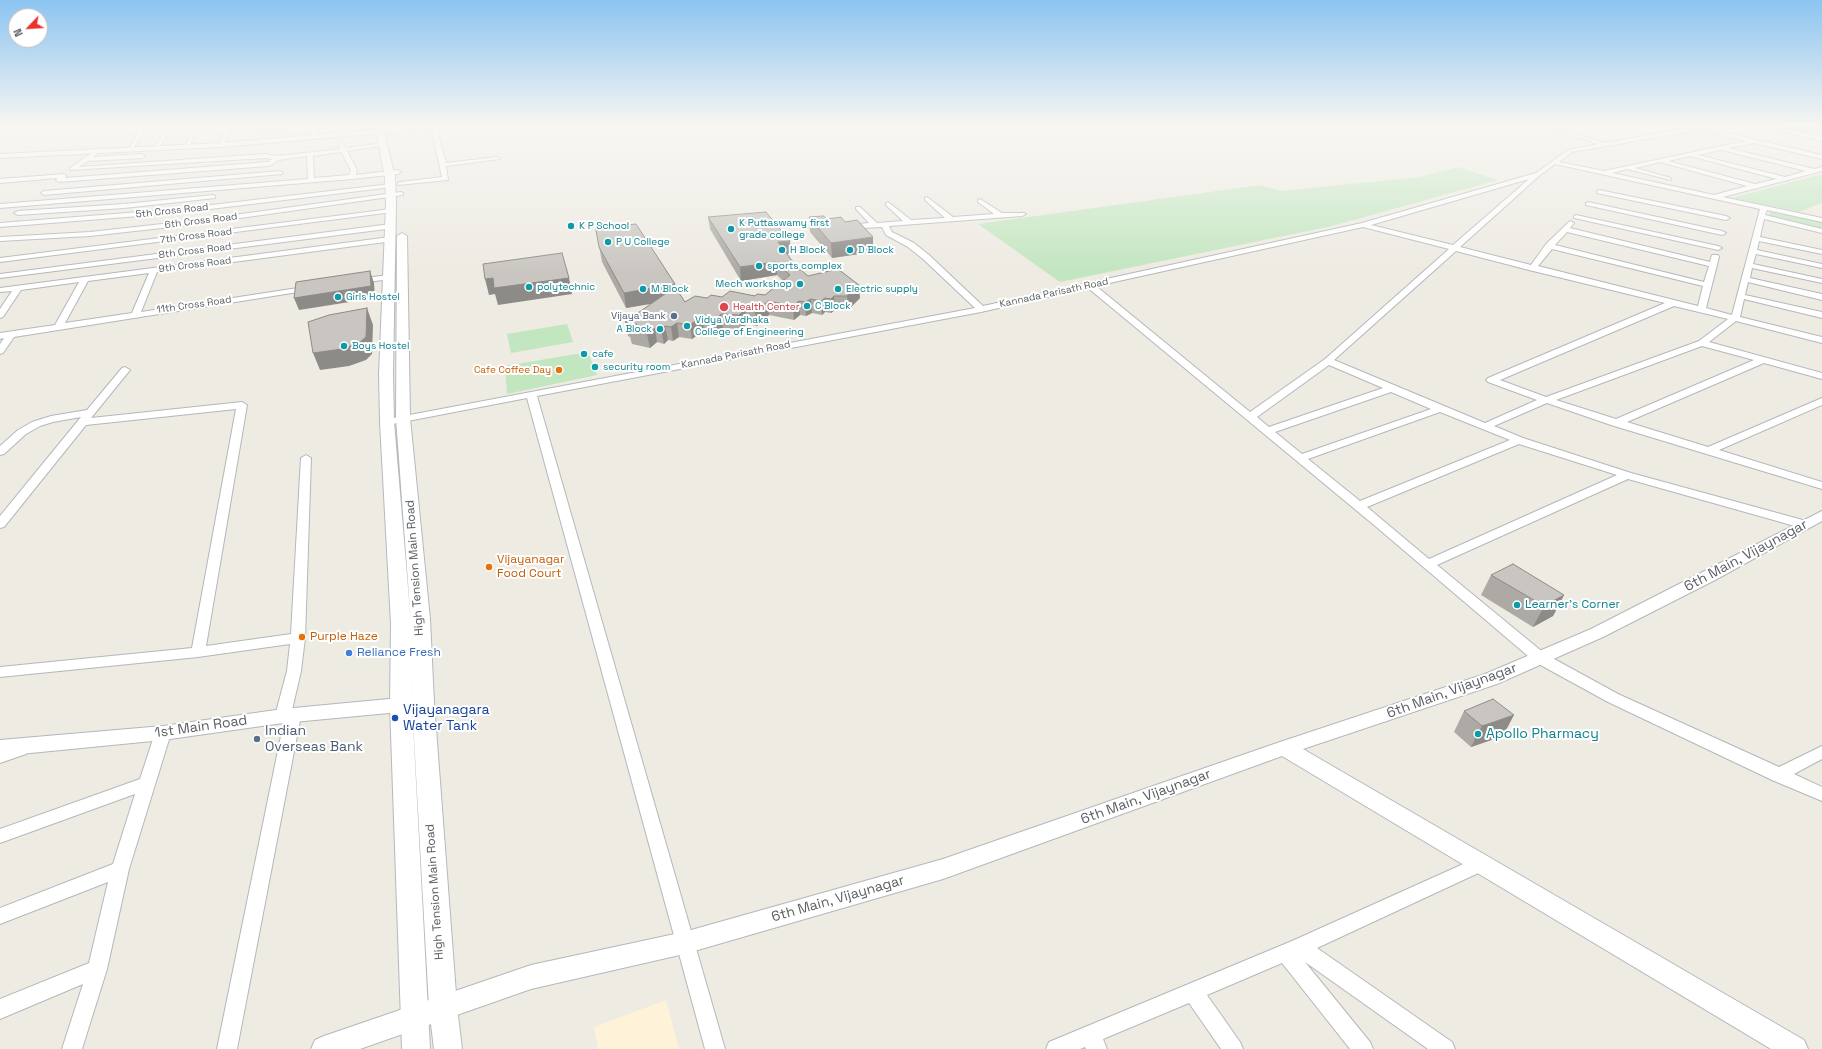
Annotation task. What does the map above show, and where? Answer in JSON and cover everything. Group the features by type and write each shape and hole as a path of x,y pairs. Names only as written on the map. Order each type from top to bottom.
{"main road":[{"path":"390,175 393,198 386,374 395,420 401,624 401,705 416,1049"},
{"name":"High Tension Main Road","path":"393,198 395,420 420,619 423,702 443,1007 448,1049"}],"street":[{"path":"0,225 31,204 65,175"},
{"path":"0,181 107,175"},
{"path":"44,193 247,175"},
{"path":"311,180 312,175"},
{"path":"0,206 352,177 393,198 446,178 445,175"},
{"name":"Kannada Parisath Road","path":"395,420 981,309 1091,286 1363,225 1535,175"},
{"path":"1250,417 1328,360 1537,175"},
{"path":"1596,175 1730,203 1764,207 1822,220"},
{"path":"1616,175 1714,196 1730,203"},
{"path":"1655,175 1722,194"},
{"path":"1713,175 1755,186"},
{"path":"1769,175 1784,179"},
{"path":"1714,196 1799,175"},
{"path":"18,213 124,206 304,187"},
{"path":"1532,268 1549,246 1602,189 1726,218"},
{"name":"5th Cross Road","path":"0,225 169,212 393,198"},
{"name":"6th Cross Road","path":"0,239 90,234 393,198"},
{"name":"7th Cross Road","path":"0,260 393,198"},
{"name":"9th Cross Road","path":"0,290 154,270 393,198"},
{"name":"8th Cross Road","path":"0,276 393,198"},
{"path":"927,199 951,219"},
{"path":"980,201 1000,215"},
{"path":"1702,310 1730,203"},
{"path":"888,204 909,222"},
{"path":"1588,204 1722,233"},
{"path":"1486,426 1546,400 1702,343 1735,318 1764,207"},
{"path":"858,208 875,225"},
{"path":"1807,217 1822,210"},
{"path":"837,227 1022,214"},
{"path":"1762,216 1822,230"},
{"path":"1576,217 1718,248"},
{"path":"884,224 889,233 911,245 926,257 981,309"},
{"path":"1363,225 1822,340"},
{"path":"1565,229 1713,265"},
{"path":"1756,238 1822,252"},
{"path":"1549,246 1708,285"},
{"path":"1753,251 1822,266"},
{"path":"1749,265 1822,281"},
{"path":"136,314 154,270"},
{"path":"351,282 389,277"},
{"path":"59,326 85,279"},
{"path":"1745,279 1822,297"},
{"path":"1091,286 1359,506 1540,658 1613,698 1822,794"},
{"path":"0,315 19,287"},
{"name":"11th Cross Road","path":"0,336 136,314 321,287"},
{"path":"1741,296 1822,315"},
{"path":"1673,303 1491,380 1615,423 1822,486"},
{"path":"0,351 11,334"},
{"path":"1702,343 1822,376"},
{"path":"1328,360 1440,409 1519,440 1627,475 1817,519"},
{"path":"1615,423 1763,360"},
{"path":"0,524 125,370"},
{"path":"1267,431 1392,388"},
{"path":"531,394 715,1049"},
{"path":"1708,451 1822,401"},
{"path":"83,422 242,405 198,652"},
{"path":"1300,458 1440,409"},
{"path":"0,452 22,432 36,424 51,419 90,413"},
{"path":"1359,506 1519,440"},
{"path":"227,1049 288,715 294,671 298,638 306,458"},
{"path":"1428,564 1627,475"},
{"name":"6th Main, Vijaynagar","path":"324,1049 531,977 684,943 943,869 1284,748 1491,679 1597,633 1817,519"},
{"path":"0,672 198,652 298,638"},
{"name":"1st Main Road","path":"0,748 163,733 288,715 423,702"},
{"path":"72,1049 97,969 120,869 163,733"},
{"path":"0,757 38,744"},
{"path":"1284,748 1795,1049"},
{"path":"1778,775 1822,752"},
{"path":"0,836 148,783"},
{"path":"1056,1049 1093,1042 1193,991 1292,950 1481,864"},
{"path":"0,916 120,869"},
{"path":"1292,950 1363,1049"},
{"path":"1292,950 1445,1049"},
{"path":"0,1009 97,969"},
{"path":"1193,991 1232,1049"}],"shaded area":[{"path":"666,1000 679,1049 598,1049 594,1027"}],"green space":[{"path":"1428,175 1482,175 1498,180 1332,226 1060,282 978,224 1260,185 1281,191"},
{"path":"1822,175 1822,203 1799,212 1732,198"},
{"path":"1770,211 1822,222 1822,229 1769,217"},
{"path":"567,324 573,342 511,353 507,334"},
{"path":"588,352 597,375 507,394 505,366"}],"building":[{"path":"766,212 790,241 778,242 799,270 808,276 838,269 859,285 847,296 834,296 831,299 825,298 821,301 811,299 805,302 799,301 793,306 768,301 755,312 745,310 739,315 721,314 716,319 702,316 690,325 677,323 671,327 665,326 661,329 655,328 647,334 629,330 637,324 625,322 675,287 685,302 695,296 707,298 711,295 722,297 730,291 755,296 757,294 765,295 790,275 776,262 740,267 708,217"},
{"path":"823,216 828,219 841,217 845,222 857,220 873,237 831,243 809,217"},
{"path":"607,224 608,227 636,224 675,284 624,293 599,247 595,225"},
{"path":"562,253 569,278 494,288 493,278 485,279 483,264"},
{"path":"370,271 371,286 294,298 296,282"},
{"path":"367,308 366,337 359,343 342,349 313,353 308,322 329,315"},
{"path":"1513,564 1564,595 1544,606 1491,575"},
{"path":"1493,699 1514,715 1482,726 1464,711"}],"place":[{"name":"K P School","path":"571,226"},
{"name":"K Puttaswamy first grade college","path":"731,229"},
{"name":"P U College","path":"608,242"},
{"name":"H Block","path":"782,250"},
{"name":"D Block","path":"850,250"},
{"name":"sports complex","path":"759,266"},
{"name":"Mech workshop","path":"800,284"},
{"name":"polytechnic","path":"529,287"},
{"name":"M Block","path":"643,289"},
{"name":"Electric supply","path":"838,289"},
{"name":"Girls Hostel","path":"338,297"},
{"name":"C Block","path":"807,306"},
{"name":"Health Center","path":"724,307"},
{"name":"Vijaya Bank","path":"674,316"},
{"name":"Vidya Vardhaka College of Engineering","path":"687,326"},
{"name":"A Block","path":"660,329"},
{"name":"Boys Hostel","path":"344,346"},
{"name":"cafe","path":"584,354"},
{"name":"security room","path":"595,367"},
{"name":"Cafe Coffee Day","path":"559,370"},
{"name":"Vijayanagar Food Court","path":"489,567"},
{"name":"Learner's Corner","path":"1517,605"},
{"name":"Purple Haze","path":"302,637"},
{"name":"Reliance Fresh","path":"349,653"},
{"name":"Vijayanagara Water Tank","path":"395,718"},
{"name":"Apollo Pharmacy","path":"1478,734"},
{"name":"Indian Overseas Bank","path":"257,739"}]}
